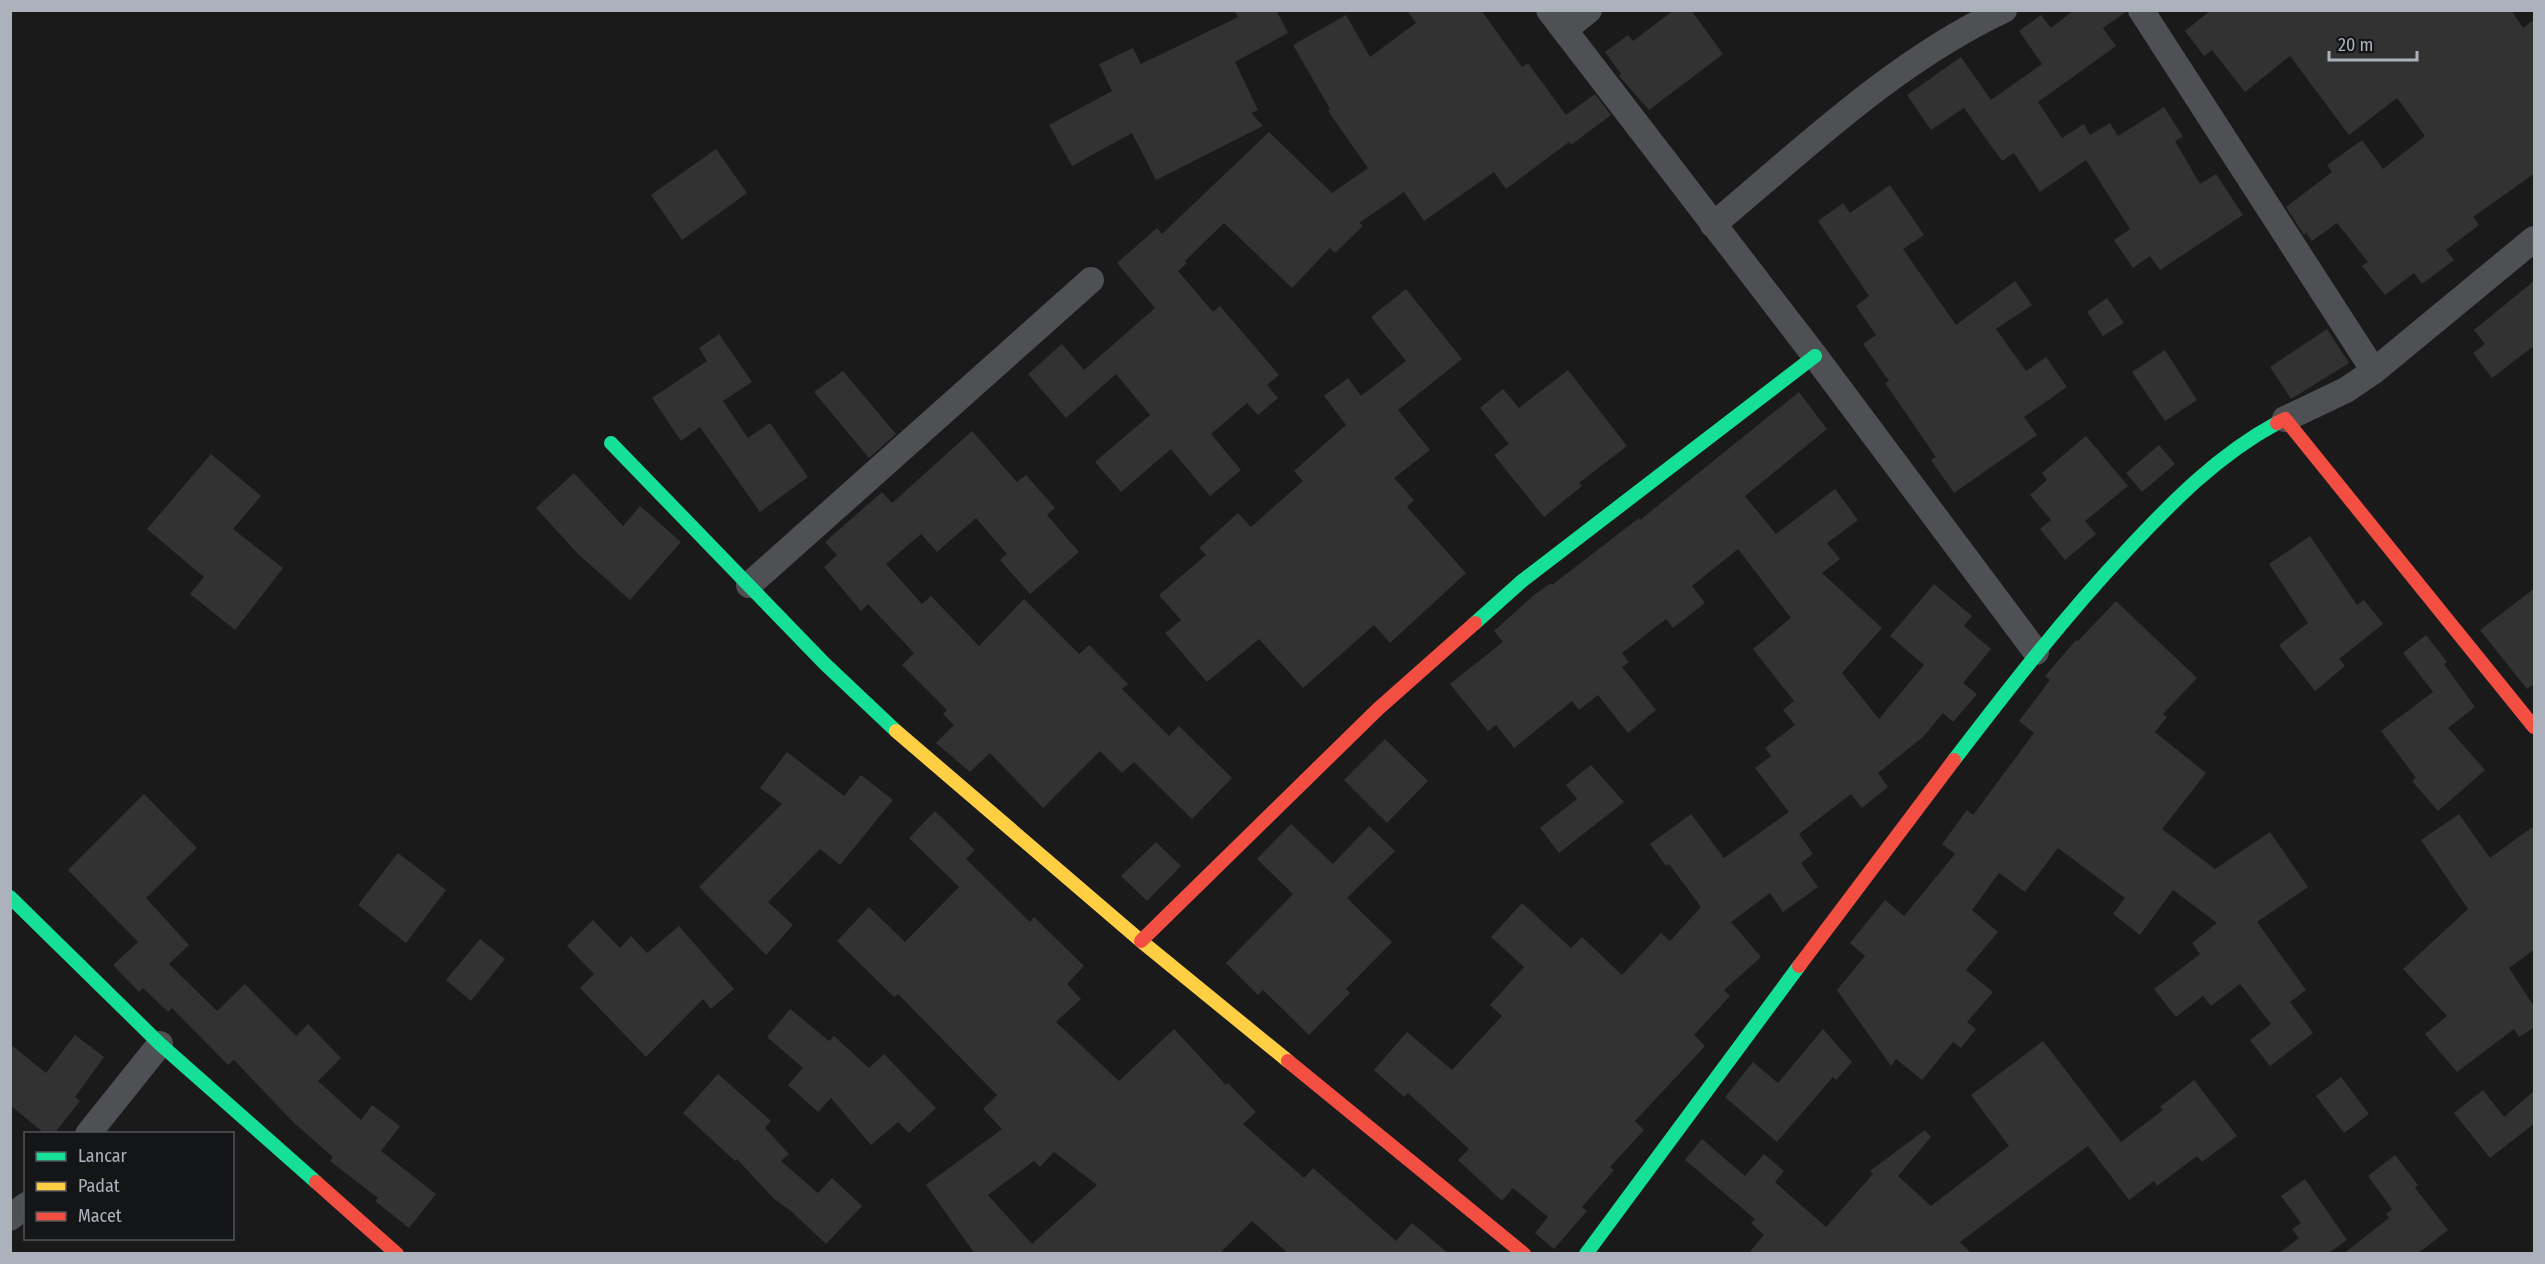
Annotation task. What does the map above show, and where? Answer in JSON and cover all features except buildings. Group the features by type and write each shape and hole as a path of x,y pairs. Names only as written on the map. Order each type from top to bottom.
{"street":[{"path":"1589,10 1557,20 1815,356 2036,652"},
{"path":"1713,225 1903,70 1942,43 2004,10"},
{"path":"2141,10 2374,371"},
{"path":"1586,1254 1738,1046 2036,652 2112,565 2179,495 2218,459 2254,434 2346,390 2374,371 2535,239"},
{"path":"749,585 1091,280"},
{"path":"1141,941 1378,709 1522,581 1815,356"},
{"path":"2285,419 2535,727"},
{"path":"611,442 825,664 928,761 1141,941 1524,1254"},
{"path":"10,897 160,1044 385,1250"},
{"path":"90,1132 160,1044"},
{"path":"10,1218 24,1207"}],"traffic: fast":[{"path":"1475,623 1522,581 1815,356"},
{"path":"1954,760 2060,626 2145,531 2179,496 2216,464 2235,449 2277,423"},
{"path":"611,443 825,664 896,731"},
{"path":"10,897 160,1044 316,1182"},
{"path":"1586,1254 1799,966"}],"traffic: slow":[{"path":"896,731 1141,941 1288,1061"}],"traffic: jam":[{"path":"2277,423 2285,419 2534,727"},
{"path":"1141,941 1378,709 1475,623"},
{"path":"1799,966 1954,760"},
{"path":"1288,1061 1524,1254"},
{"path":"316,1182 397,1254"}]}
